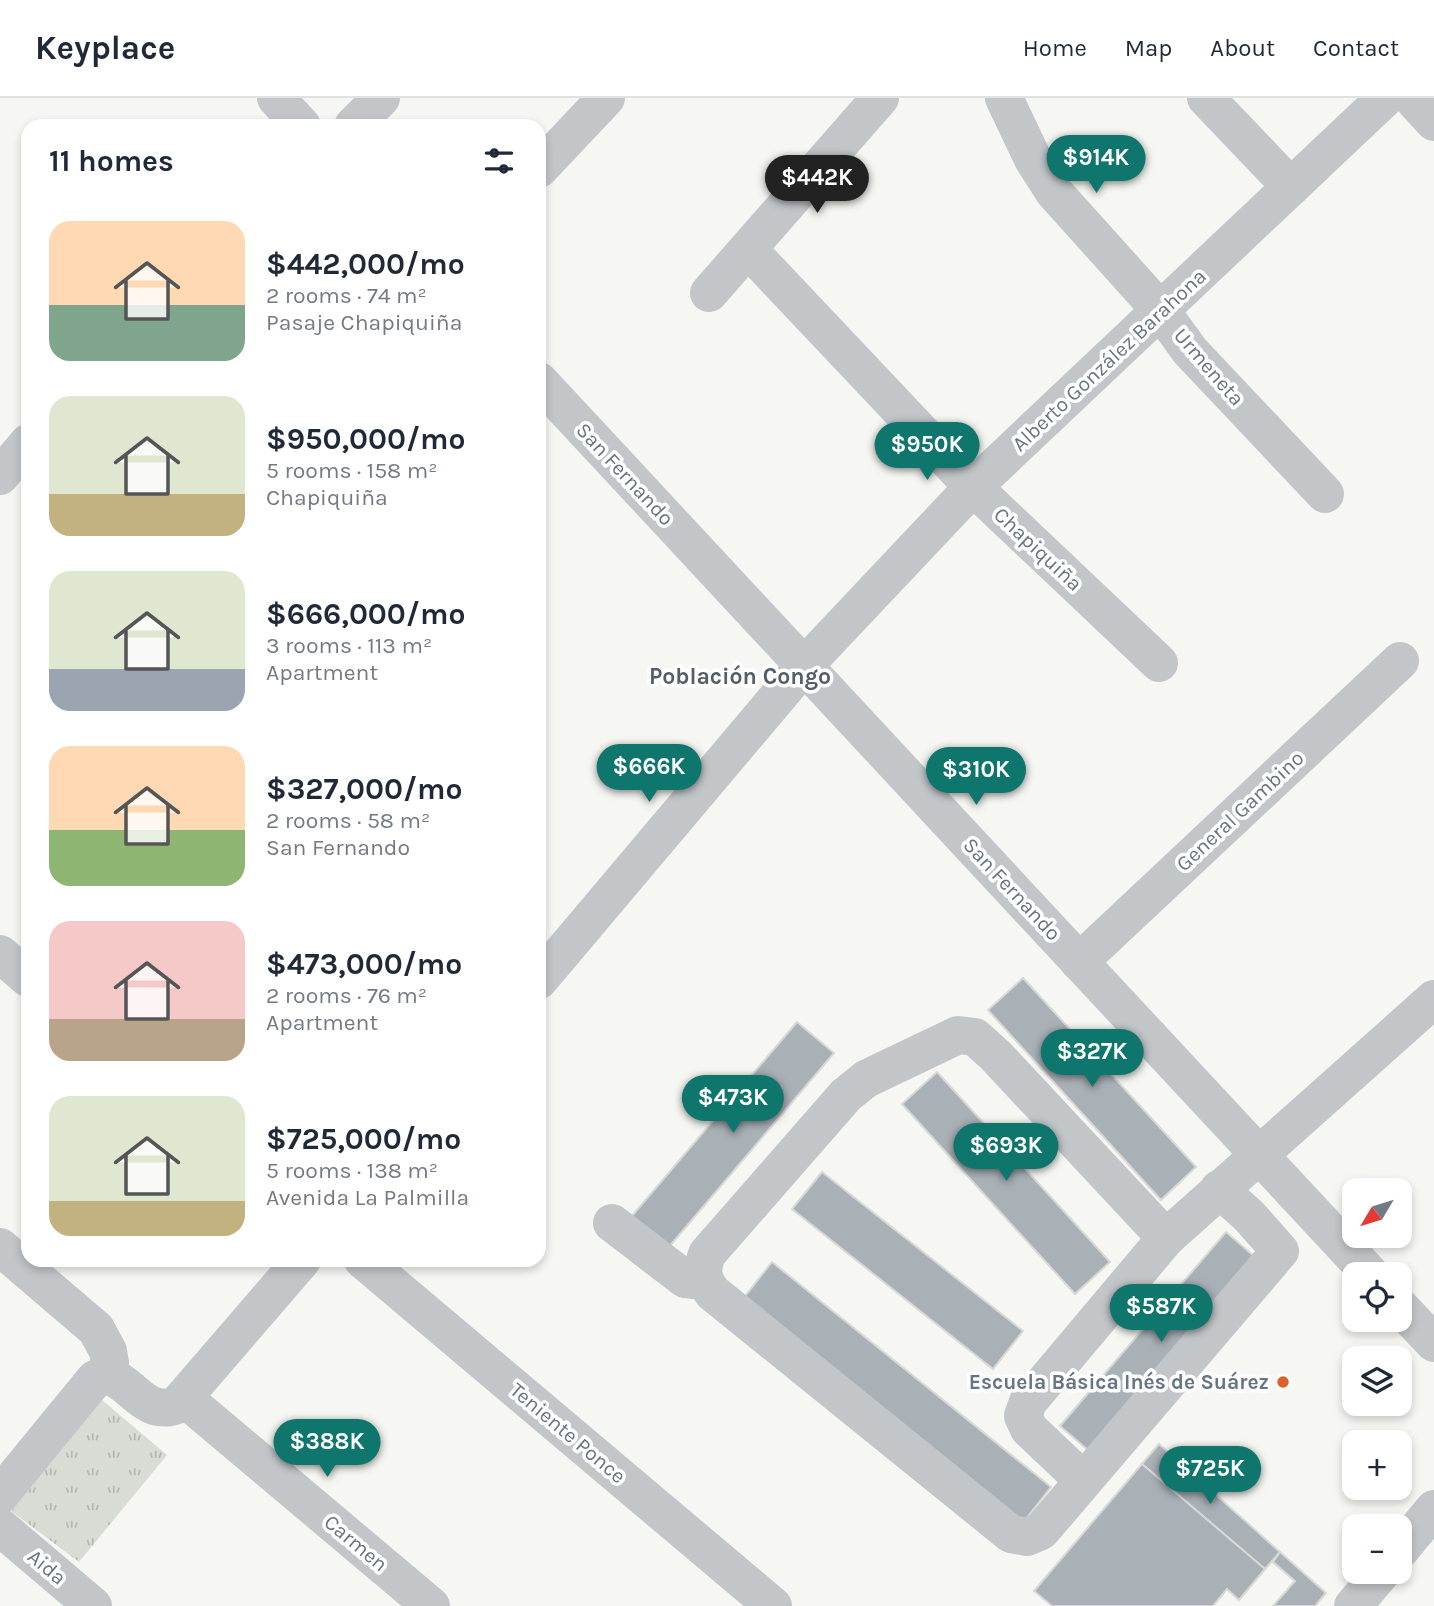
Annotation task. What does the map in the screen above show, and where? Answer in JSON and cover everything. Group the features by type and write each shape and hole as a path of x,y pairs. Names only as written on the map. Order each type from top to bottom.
{"street":[{"path":"360,119 382,98"},
{"path":"546,162 606,98"},
{"path":"709,293 880,98"},
{"name":"Urmeneta","path":"1004,98 1033,159 1054,192 1161,311 1190,351 1325,494"},
{"path":"1206,98 1291,187"},
{"name":"Alberto González Barahona","path":"546,971 804,666 973,487 1385,98"},
{"path":"1412,98 1434,122"},
{"name":"Chapiquiña","path":"748,249 973,487 1159,663"},
{"name":"San Fernando","path":"546,389 1359,1262"},
{"path":"0,476 21,451"},
{"name":"General Gambino","path":"1079,962 1400,661"},
{"path":"1083,1480 1029,1429 1023,1416 1028,1402 1166,1238 1434,999"},
{"path":"1166,1238 996,1056 975,1037 958,1035 866,1079 846,1095 707,1254 702,1268 704,1281 713,1293 1011,1534 1027,1537 1041,1531 1280,1251 1249,1216 1219,1189"},
{"path":"612,1223 685,1279 704,1281"},
{"path":"0,1247 21,1265"},
{"path":"23,1267 96,1329 108,1351 108,1376"},
{"path":"0,1495 95,1379 108,1376 119,1381 154,1407 168,1408 177,1405 296,1267"},
{"name":"Teniente Ponce","path":"371,1267 773,1606"},
{"path":"1412,1320 1434,1343"},
{"name":"Carmen","path":"184,1398 431,1606"},
{"path":"1412,1536 1434,1509"},
{"name":"Aida","path":"0,1527 93,1606"},
{"path":"1353,1606 1372,1584"}],"green space":[{"path":"102,1400 167,1455 79,1562 11,1511"}],"building":[{"path":"1023,978 1196,1167 1161,1200 988,1010"},
{"path":"797,1022 834,1053 668,1248 632,1216"},
{"path":"937,1072 1110,1262 1075,1294 902,1104"},
{"path":"822,1172 1023,1331 993,1369 792,1209"},
{"path":"1226,1232 1262,1263 1096,1457 1060,1426"},
{"path":"772,1262 1051,1487 1021,1525 742,1300"},
{"path":"1159,1444 1280,1552 1265,1569 1142,1464"},
{"path":"1142,1464 1265,1569 1239,1600 1227,1589 1213,1606 1052,1606 1034,1591"},
{"path":"1280,1552 1326,1593 1315,1606 1273,1606 1295,1581 1273,1562"}],"place":[{"name":"Escuela Básica Inés de Suárez","path":"1283,1382"}],"district":[{"name":"Población Congo","path":"740,676"}]}
